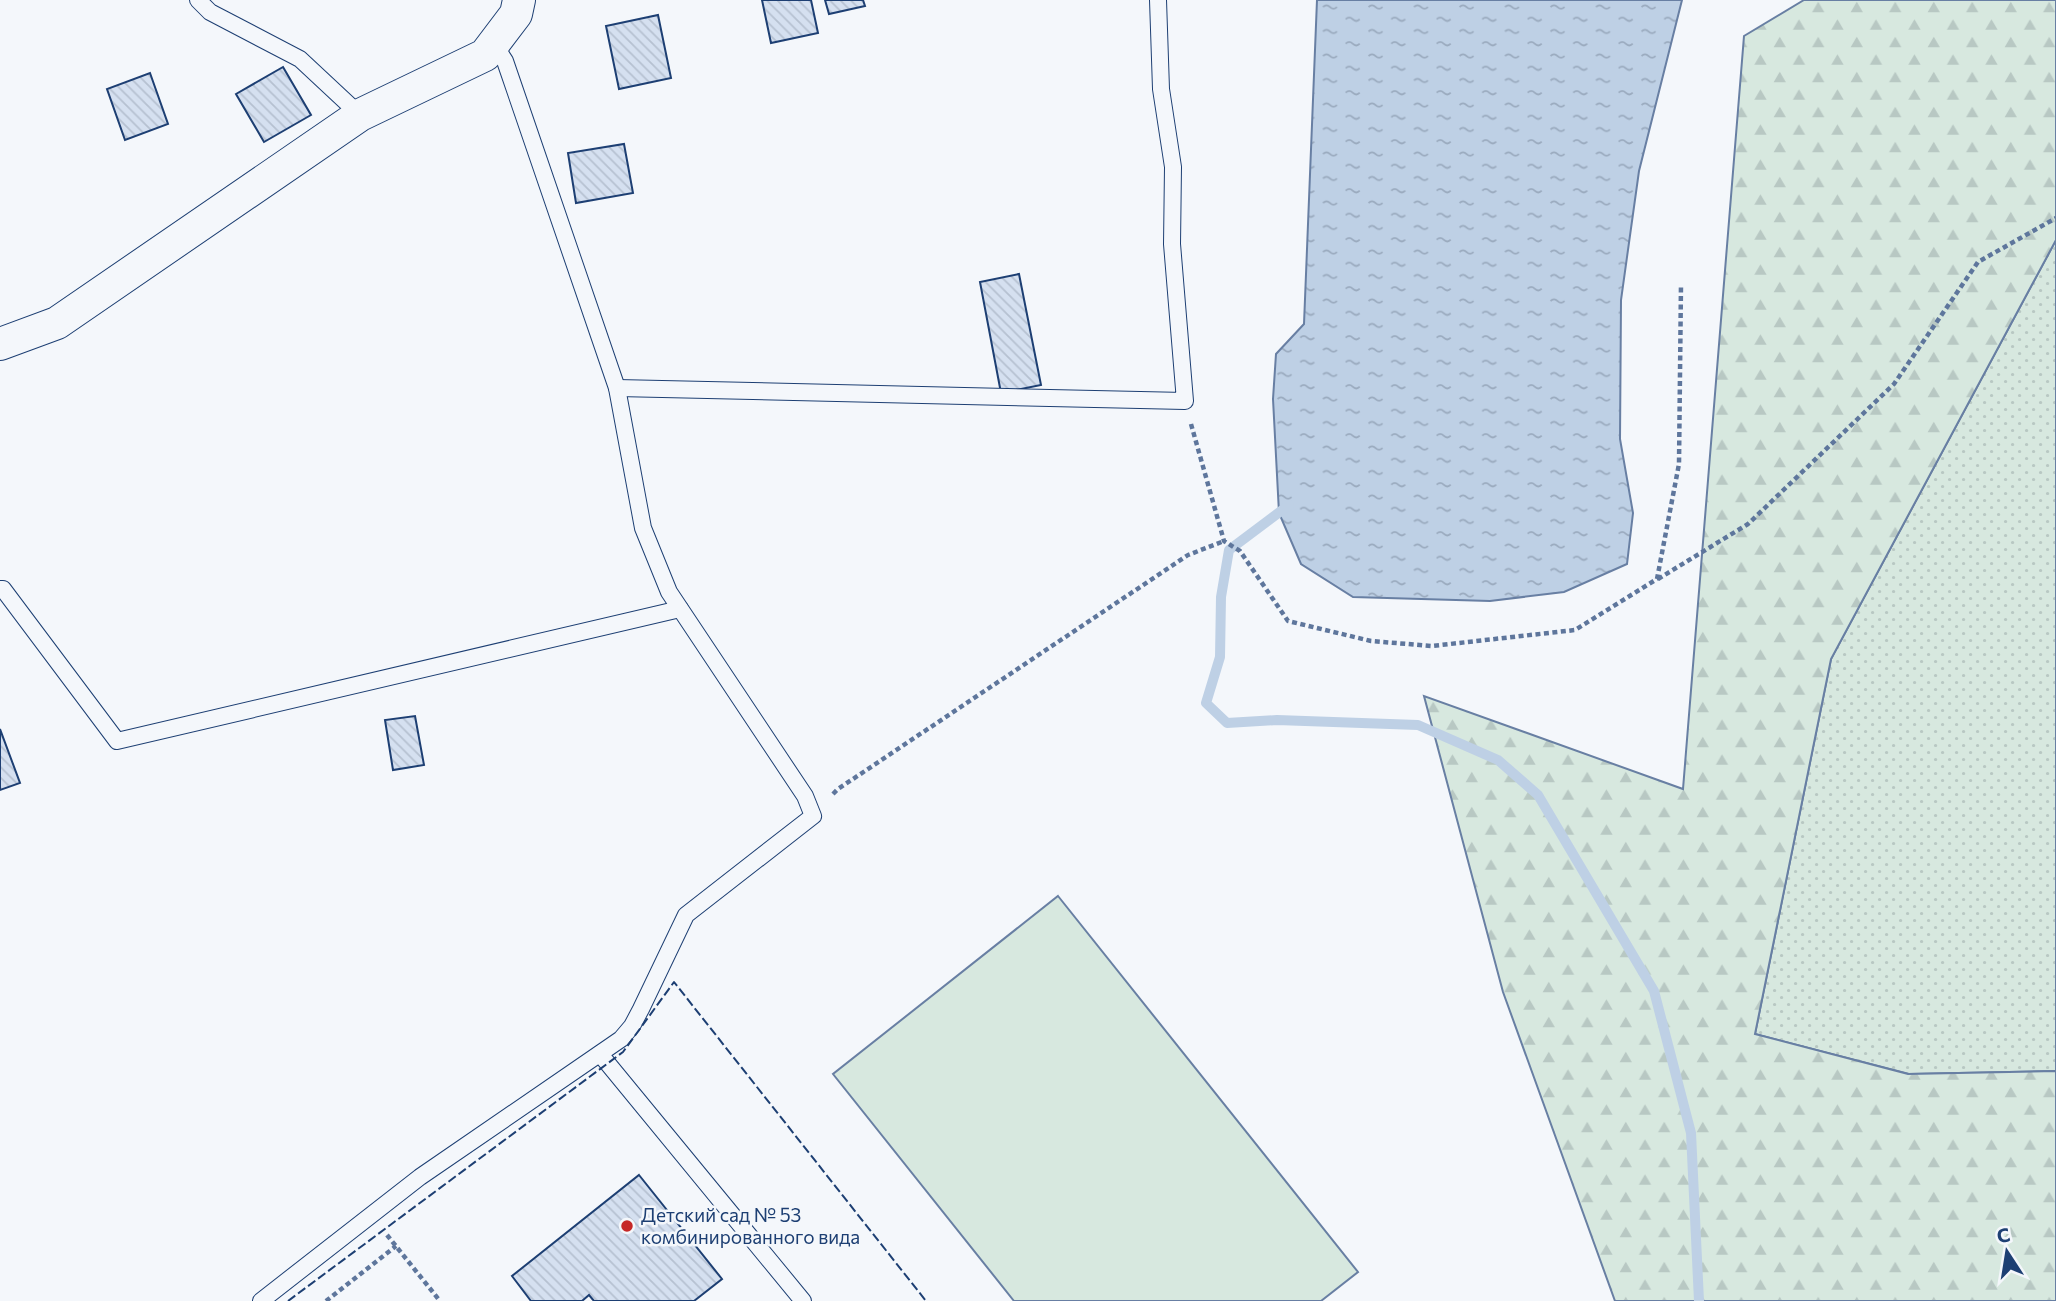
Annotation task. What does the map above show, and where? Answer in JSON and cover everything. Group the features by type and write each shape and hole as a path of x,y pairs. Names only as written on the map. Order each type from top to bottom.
{"street":[{"path":"0,344 57,323 360,115 485,55 516,14 519,0"}],"lane":[{"path":"198,0 210,12 300,59 360,115"},
{"path":"617,388 1185,401 1172,244 1173,167 1161,89 1158,0"},
{"path":"261,1301 420,1177 621,1039 632,1026 686,915 813,816 805,796 680,609 659,570 643,528 617,388 505,61 494,44"},
{"path":"0,589 3,589 117,741 680,609"},
{"path":"600,1054 803,1301"}],"path":[{"path":"1185,401 1226,542 1240,551 1288,621 1371,641 1432,646 1575,630 1748,524 1894,384 1978,262 2056,218"},
{"path":"1657,579 1679,464 1681,284"},
{"path":"813,816 838,789 1120,600 1188,555 1226,542"},
{"path":"371,1215 440,1301"},
{"path":"326,1301 396,1246"}],"green space":[{"path":"1804,0 2056,0 2056,240 1831,659 1755,1034 1908,1074 2056,1071 2056,1301 1615,1301 1503,992 1424,696 1683,789 1744,36"},
{"path":"2056,240 2056,1071 1909,1074 1755,1034 1831,659"},
{"path":"1058,896 1358,1272 1321,1301 1014,1301 833,1074"}],"water":[{"path":"1317,0 1682,0 1639,171 1621,300 1620,439 1633,513 1627,564 1564,592 1490,601 1353,597 1301,564 1279,513 1273,399 1276,354 1304,324"}],"building":[{"path":"762,0 811,0 818,33 771,43"},
{"path":"825,0 863,0 865,6 829,14"},
{"path":"658,15 671,78 619,89 606,26"},
{"path":"283,67 311,115 264,142 236,94"},
{"path":"150,73 168,124 125,140 107,89"},
{"path":"624,144 633,193 576,203 568,153"},
{"path":"1019,274 1041,385 1001,393 980,282"},
{"path":"415,716 424,765 393,770 385,720"},
{"path":"0,729 20,783 0,790"},
{"name":"Детский сад № 53 комбинированного вида","path":"639,1175 722,1279 694,1301 594,1301 589,1295 582,1301 531,1301 512,1276"}],"waterway":[{"path":"1289,505 1229,550 1221,597 1220,657 1206,703 1227,723 1277,720 1418,725 1498,760 1538,795 1654,991 1691,1133 1699,1301"}],"fence":[{"path":"288,1301 623,1052 674,982 926,1301"}],"place":[{"name":"Детский сад № 53 комбинированного вида","path":"627,1226"}]}
